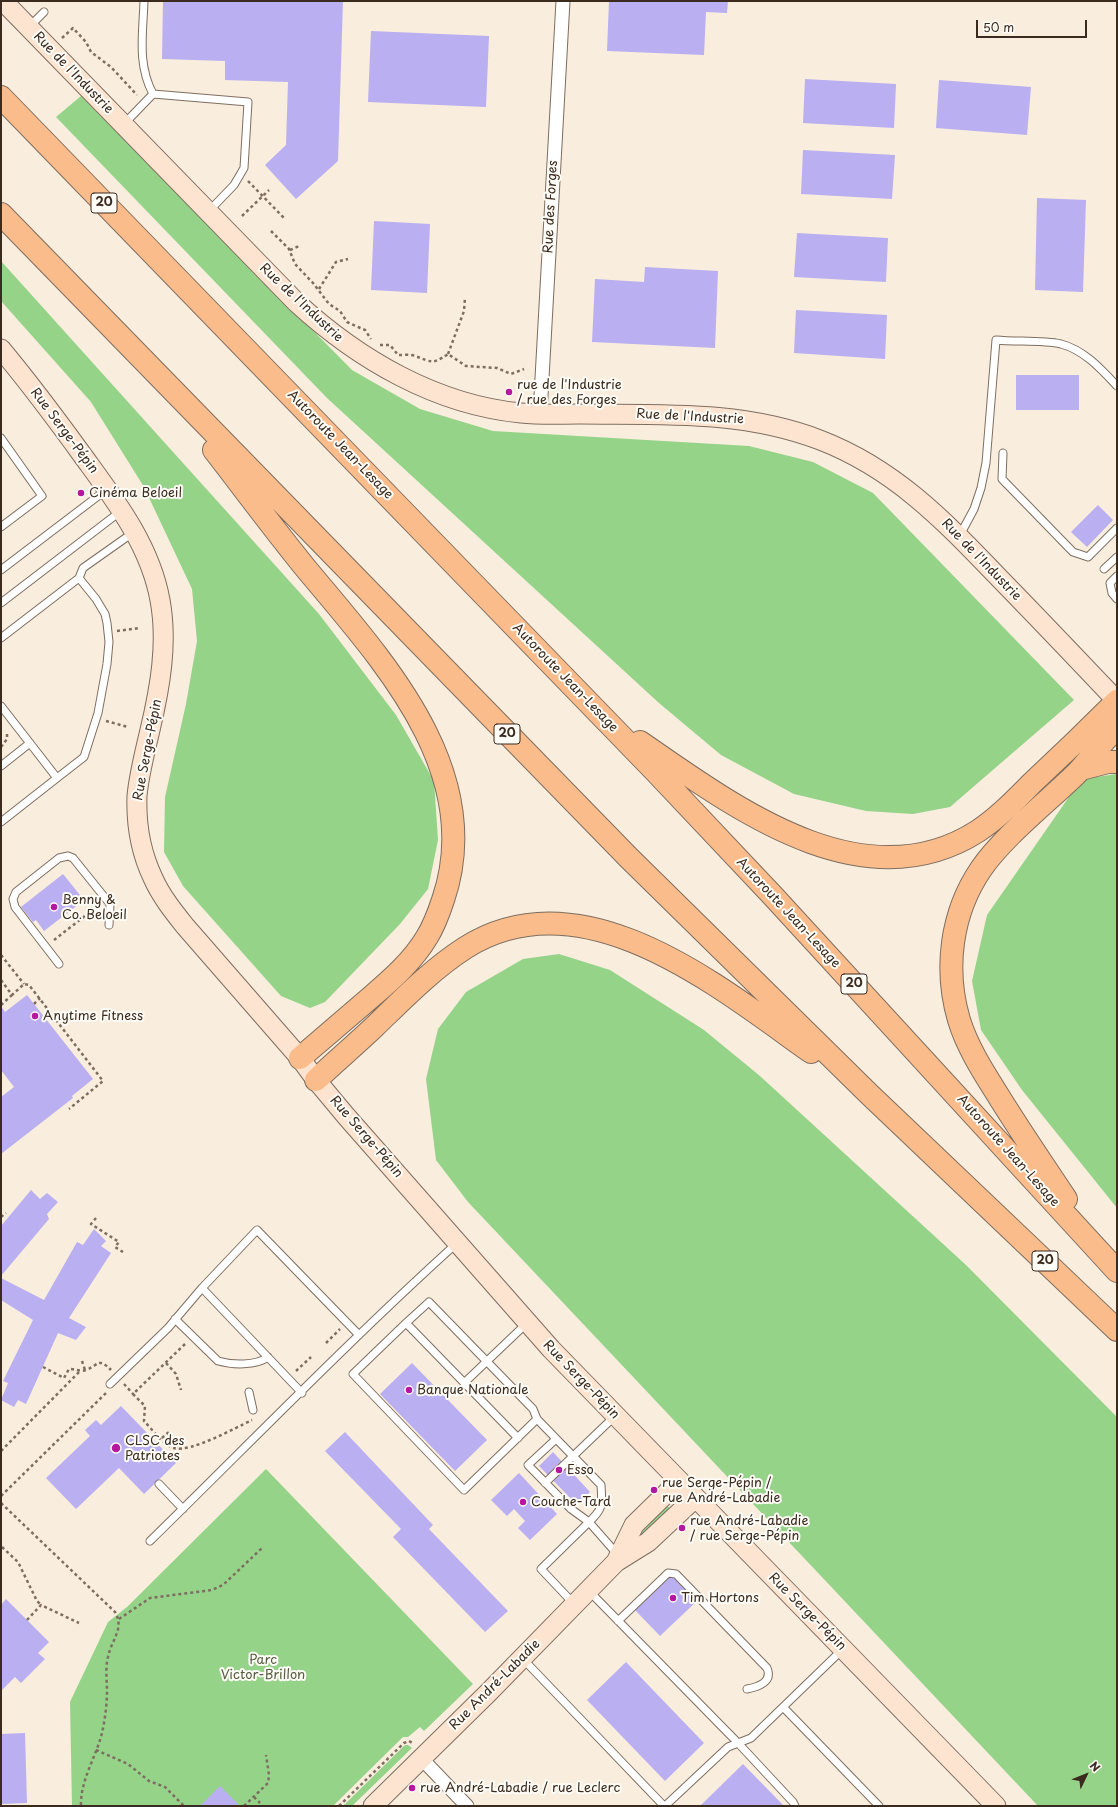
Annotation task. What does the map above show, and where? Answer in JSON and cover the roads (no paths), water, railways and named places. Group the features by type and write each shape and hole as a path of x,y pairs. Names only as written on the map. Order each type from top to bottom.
{"highway":[{"name":"Autoroute Jean-Lesage","path":"1,97 601,715 773,896 1110,1264"},
{"name":"20","path":"1,214 629,858 869,1094 1117,1330"},
{"path":"151,368 392,678 417,715 434,747 444,775 451,804 454,841 452,866 440,909 428,936 411,960 395,976 300,1058"},
{"path":"601,715 710,790 768,824 828,849 858,855 888,856 930,852 954,843 977,831 1001,814 1117,701"},
{"path":"1110,1264 1009,1113 973,1053 959,1020 952,977 954,934 961,906 974,880 998,849 1081,769 1097,748 1117,728"},
{"path":"1081,769 1108,762 1117,762"},
{"path":"316,1080 427,977 466,947 496,933 517,928 562,923 582,925 614,934 648,948 682,965 741,1002 869,1094"}],"street":[{"name":"Rue de l'Industrie","path":"3,1 302,308 333,334 363,356 409,380 452,397 493,409 540,414 719,416 756,421 789,429 839,448 878,469 917,497 959,536 1117,701"},
{"name":"Rue des Forges","path":"540,414 563,1"},
{"name":"Rue Serge-Pépin","path":"1,349 48,409 121,511 149,561 158,587 163,633 162,664 159,693 141,770 137,796 138,822 148,866 160,891 185,926 300,1058 316,1080 528,1323 615,1416 996,1806"},
{"name":"Rue André-Labadie","path":"618,1559 634,1525 679,1481"},
{"name":"Rue André-Labadie","path":"372,1806 417,1751 522,1658 618,1559 648,1542 695,1498"},
{"path":"417,1751 467,1806"}],"lane":[{"path":"144,1 142,62 146,80 153,94"},
{"path":"29,27 44,12"},
{"path":"123,124 153,94 248,102 244,168 234,185 208,212"},
{"path":"959,536 974,509 981,488 986,463 996,340 1061,344 1079,352 1096,364 1117,386"},
{"path":"1,438 42,496 1,527"},
{"path":"1003,453 1002,479 1073,552 1088,557 1117,528"},
{"path":"1,570 107,490"},
{"path":"1,603 121,511"},
{"path":"1,638 79,578 83,568 134,532"},
{"path":"1104,569 1117,557"},
{"path":"1117,576 1110,583 1112,593 1117,599"},
{"path":"1,822 84,757 98,713 107,664 109,642 107,623 104,614 79,578"},
{"path":"1,706 57,778"},
{"path":"1,766 30,743"},
{"path":"59,964 15,906 13,899 16,892 59,858 68,856 73,858 110,904 109,925"},
{"path":"108,1388 168,1328 202,1288 258,1230 359,1335"},
{"path":"150,1541 302,1393 359,1335 458,1243"},
{"path":"202,1288 302,1393"},
{"path":"537,1419 464,1490 353,1374 429,1302 487,1361 533,1409 537,1419 601,1485 602,1507 598,1513 541,1569 574,1604"},
{"path":"175,1319 218,1361 224,1363 257,1363 268,1357"},
{"path":"406,1323 518,1438"},
{"path":"464,1383 528,1323"},
{"path":"249,1392 253,1410"},
{"path":"545,1483 615,1416"},
{"path":"556,1439 528,1465 571,1509 590,1522 618,1559"},
{"path":"159,1484 183,1509"},
{"path":"618,1621 668,1573 676,1574 767,1668 769,1674 765,1682 760,1687 747,1689"},
{"path":"587,1590 738,1743 793,1802 795,1806"},
{"path":"522,1658 665,1806 728,1747 751,1738 843,1649"},
{"path":"783,1707 879,1806"}],"place":[{"name":"rue de l'Industrie / rue des Forges","path":"509,392"},
{"name":"Cinéma Beloeil","path":"81,493"},
{"name":"Benny & Co. Beloeil","path":"54,907"},
{"name":"Anytime Fitness","path":"35,1016"},
{"name":"Banque Nationale","path":"409,1390"},
{"name":"CLSC des Patriotes","path":"116,1448"},
{"name":"Esso","path":"559,1470"},
{"name":"rue Serge-Pépin / rue André-Labadie","path":"654,1490"},
{"name":"Couche-Tard","path":"523,1502"},
{"name":"rue André-Labadie / rue Serge-Pépin","path":"682,1528"},
{"name":"Tim Hortons","path":"673,1598"},
{"name":"rue André-Labadie / rue Leclerc","path":"412,1788"}],"park label":[{"name":"Parc Victor-Brillon","path":"263,1668"}]}
